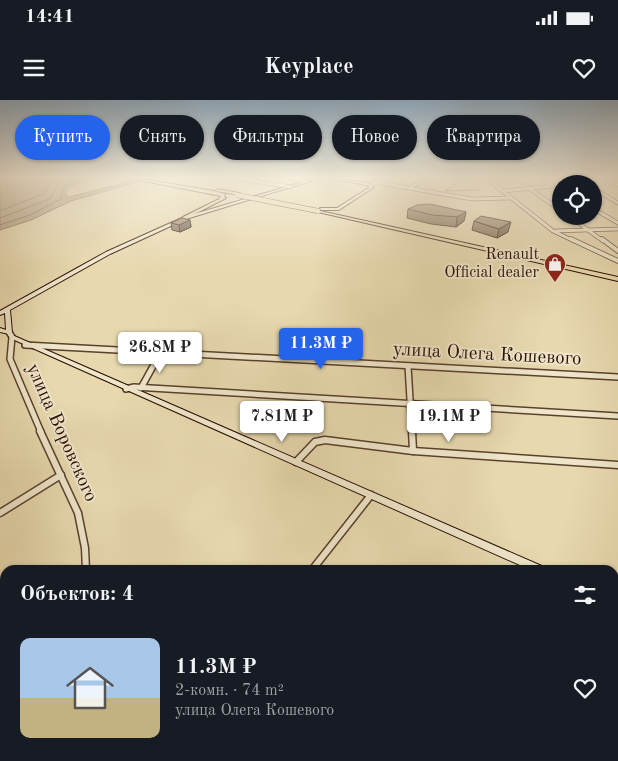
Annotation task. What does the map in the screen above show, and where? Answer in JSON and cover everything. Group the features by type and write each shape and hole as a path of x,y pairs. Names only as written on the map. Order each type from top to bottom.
{"main road":[{"path":"0,315 108,253 204,208"},
{"path":"185,218 220,208"},
{"path":"308,208 529,256 618,278"},
{"path":"320,210 340,208 339,211 346,215"},
{"path":"320,210 618,278"},
{"path":"513,248 517,252 529,256"},
{"name":"улица Воровского","path":"7,310 11,335"},
{"path":"0,315 8,320 0,326"},
{"path":"0,330 25,345 530,565"}],"street":[{"path":"523,208 553,231 618,261"},
{"path":"602,214 618,223"},
{"path":"581,225 618,251"},
{"path":"553,231 618,228"},
{"name":"улица Воровского","path":"11,335 10,359 17,380 78,513 85,548 86,565"},
{"name":"улица Олега Кошевого","path":"25,345 162,350 618,377"},
{"path":"141,388 162,350"},
{"path":"408,366 413,451"},
{"path":"126,389 141,388 618,416"},
{"path":"296,462 315,442 321,440 413,451 618,465"},
{"path":"0,513 62,475"},
{"path":"316,565 371,495"}],"water":[{"path":"0,208 57,208 31,220 0,230"}],"building":[{"path":"447,208 466,212 457,217 432,215 408,209"},
{"path":"481,216 511,222 499,229 474,221"},
{"path":"182,218 190,220 179,225 171,223"}],"place":[{"name":"Renault Official dealer","path":"555,283"}]}
